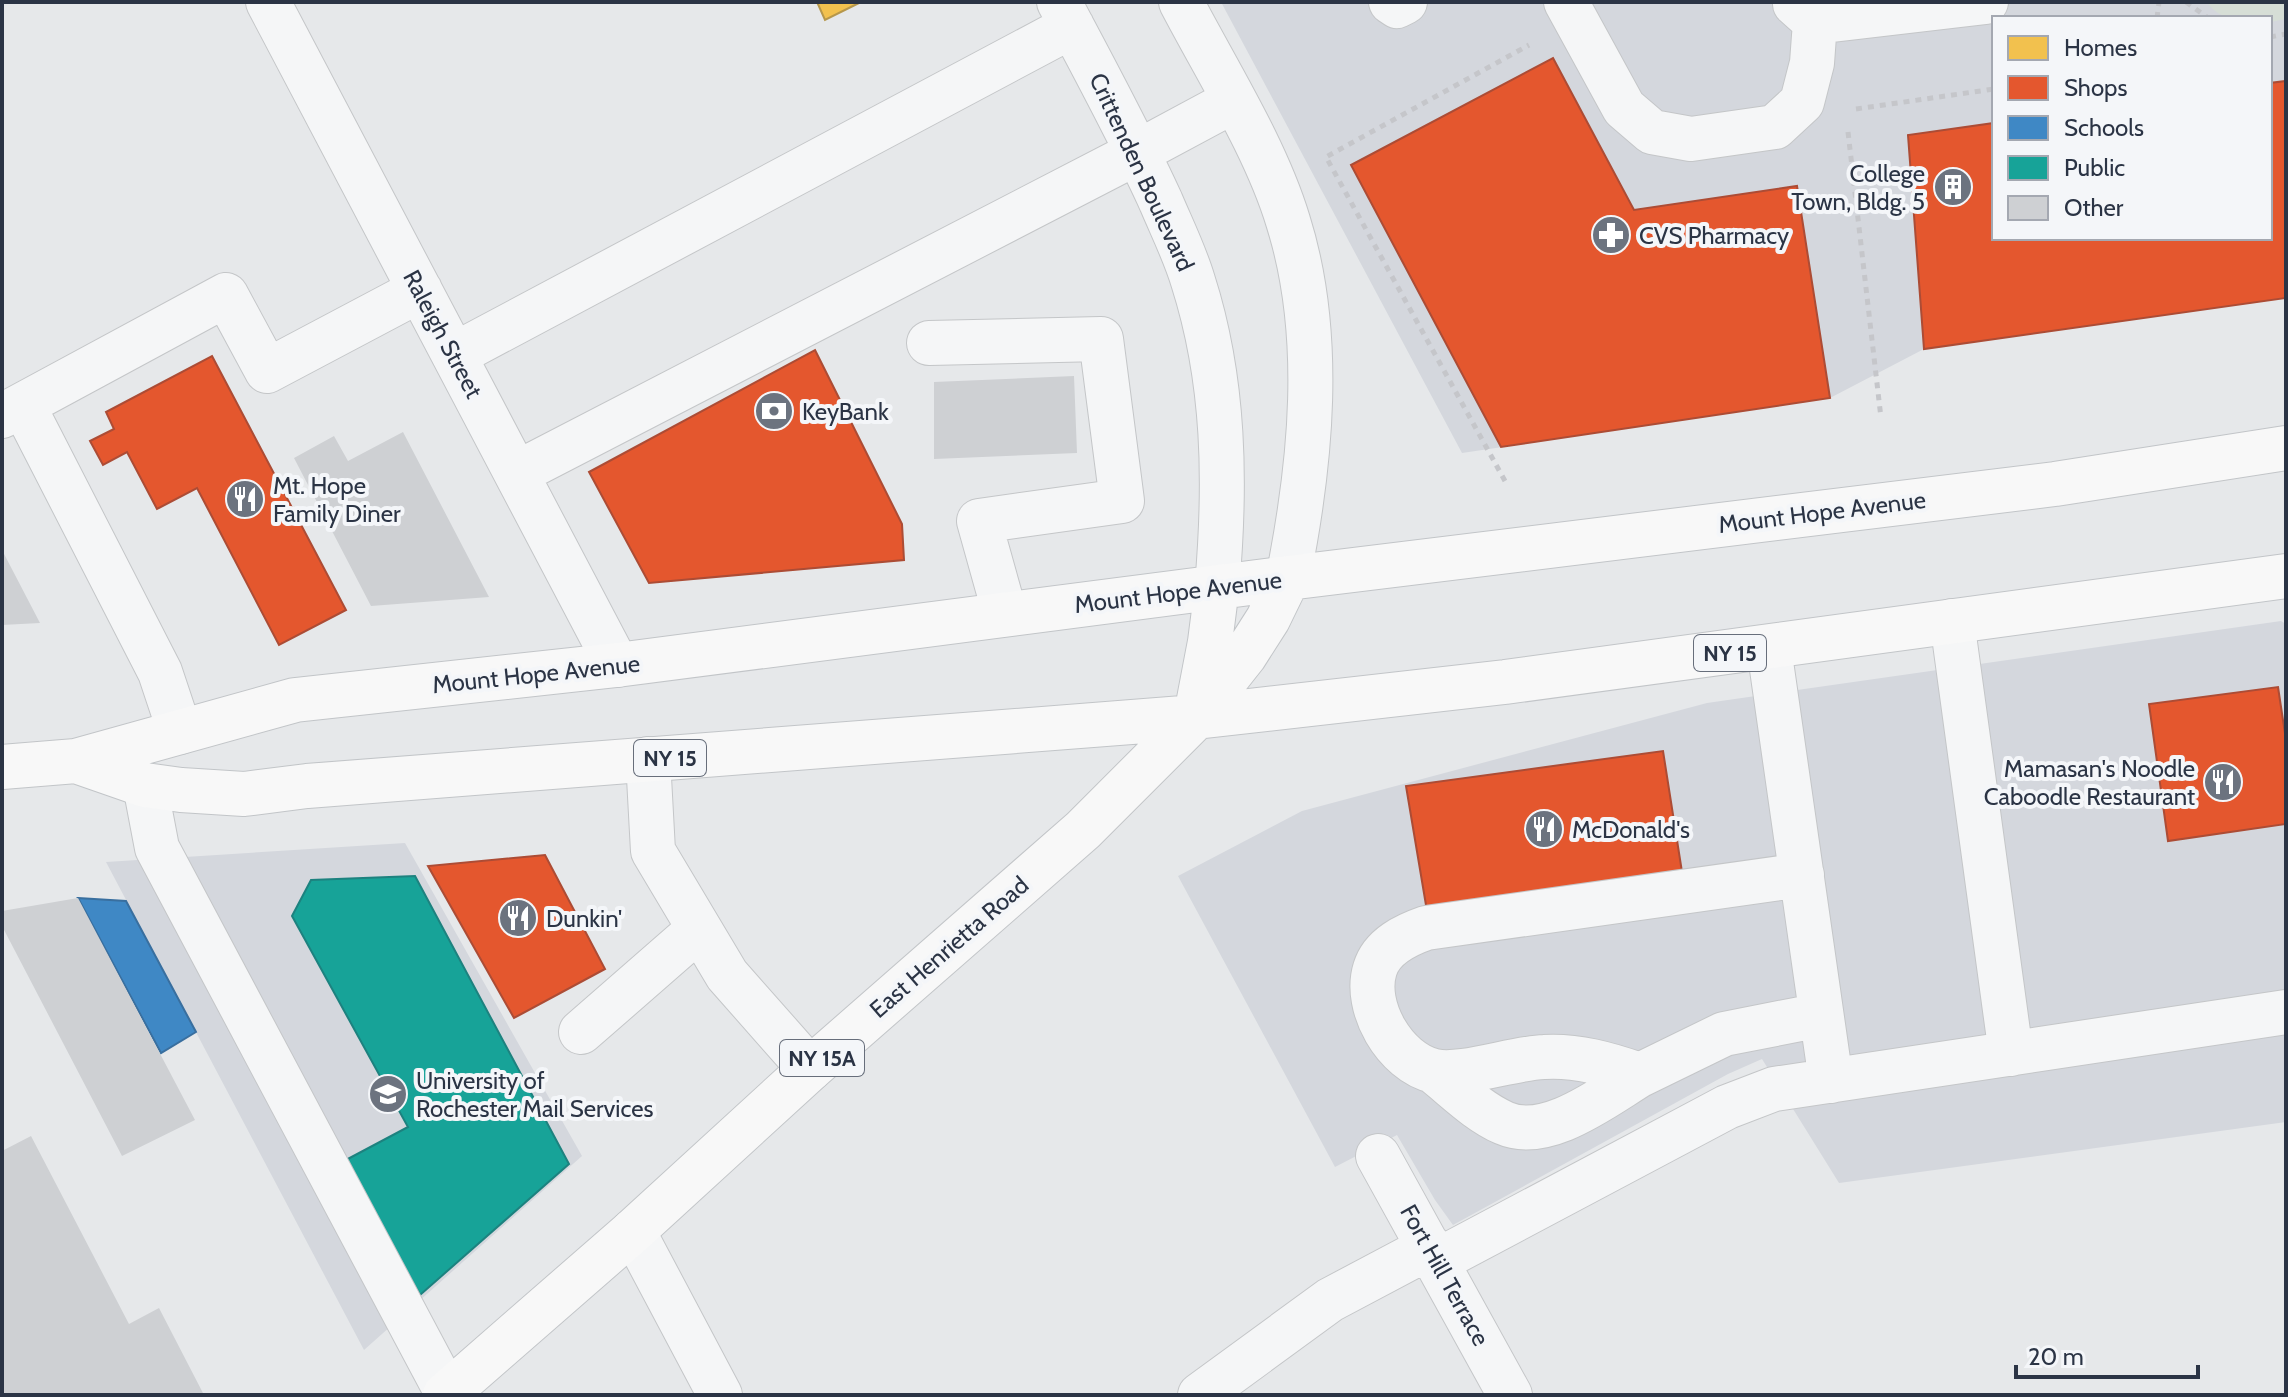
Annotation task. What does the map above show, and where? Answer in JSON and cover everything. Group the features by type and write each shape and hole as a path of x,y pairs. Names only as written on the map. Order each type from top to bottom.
{"main road":[{"name":"Mount Hope Avenue","path":"2,767 76,761 295,700 617,665 1288,578 2055,484 2286,448"},
{"name":"Mount Hope Avenue","path":"76,761 145,785 244,794 307,786 1196,717 1769,648 2286,576"},
{"name":"East Henrietta Road","path":"446,1394 1083,830 1196,717 1245,655 1268,619 1288,578"},
{"path":"1196,717 1217,587"}],"street":[{"name":"Raleigh Street","path":"268,2 617,665"},
{"path":"1181,2 1267,164 1288,220 1304,281 1309,375 1307,439 1302,507 1288,578"},
{"path":"1391,2 1397,6 1405,2"},
{"path":"1566,2 1624,108 1652,132 1691,139 1775,127 1802,102 1812,63 1804,12 1986,2"},
{"path":"454,355 1065,14"},
{"name":"Crittenden Boulevard","path":"1065,14 1138,152 1193,279 1218,396 1223,461 1223,523 1217,587"},
{"path":"517,473 1233,101"},
{"path":"180,732 160,672 12,410 226,295 267,371 420,290"},
{"path":"929,343 1101,339 1122,501 979,521 1005,614"},
{"path":"1952,621 2011,1054"},
{"path":"1769,648 1831,1081"},
{"path":"648,759 653,851 727,975 810,1069"},
{"path":"145,785 157,848 446,1394"},
{"path":"1802,875 1426,928 1387,948 1375,968 1373,993 1378,1021 1395,1044 1479,1109 1507,1124 1526,1127 1550,1124 1571,1116 1640,1075 1724,1034 1821,1015"},
{"path":"581,1032 699,929"},
{"path":"1200,1395 1330,1300 1434,1254 1727,1107 1774,1089 2286,1012"},
{"path":"1433,1071 1457,1071 1543,1057 1579,1058 1640,1075"},
{"name":"Fort Hill Terrace","path":"1378,1156 1510,1395"},
{"path":"633,1231 720,1395"}],"path":[{"path":"2186,2 2205,16"},
{"path":"1505,481 1326,157 1541,38"},
{"path":"1845,110 1992,89"},
{"path":"1847,126 1881,418"}],"shaded area":[{"path":"1221,2 2286,2 2286,298 1924,349 1830,398 1462,453"},
{"path":"2207,2 2286,2 2286,19 2272,22 2272,16 2224,16"},
{"path":"2281,621 2286,624 2286,1122 1839,1183 1762,1059 1728,1074 1453,1225 1397,1135 1335,1167 1178,876 1302,811 1707,703"},
{"name":"University of Rochester Mail Services","path":"405,843 582,1156 364,1350 106,862"}],"building: Homes":[{"path":"817,2 861,2 825,20"}],"building: Shops":[{"name":"CVS Pharmacy","path":"1553,58 1634,210 1797,186 1830,398 1501,447 1351,165"},
{"name":"College Town, Bldg. 5","path":"2286,81 2286,298 1924,349 1908,135 1992,123 1992,240 2272,240 2272,83"},
{"name":"KeyBank","path":"815,350 902,524 904,560 649,583 589,472"},
{"name":"Mt. Hope Family Diner","path":"212,356 346,610 279,645 197,488 157,509 127,452 103,465 90,441 114,429 106,412"},
{"name":"Mamasan's Noodle Caboodle Restaurant","path":"2278,687 2286,740 2286,824 2168,841 2149,704"},
{"name":"McDonald's","path":"1663,751 1682,872 1427,911 1406,786"},
{"name":"Dunkin'","path":"545,855 605,969 514,1018 428,866"}],"building: Schools":[{"path":"78,898 126,901 196,1032 161,1053"}],"building: Public":[{"name":"University of Rochester Mail Services","path":"415,876 569,1164 420,1295 344,1161 408,1127 292,916 311,880"}],"building: Other":[{"path":"1074,376 1077,453 934,459 934,382"},
{"path":"403,432 489,597 371,606 294,458 334,436 348,461"},
{"path":"2,550 40,623 2,625"},
{"path":"78,898 195,1120 122,1156 2,926 2,911"},
{"path":"31,1136 129,1324 159,1308 204,1395 2,1395 2,1151"}],"place":[{"name":"College Town, Bldg. 5","path":"1953,187"},
{"name":"CVS Pharmacy","path":"1611,235"},
{"name":"KeyBank","path":"774,411"},
{"name":"Mt. Hope Family Diner","path":"245,499"},
{"name":"Mamasan's Noodle Caboodle Restaurant","path":"2223,782"},
{"name":"McDonald's","path":"1544,829"},
{"name":"Dunkin'","path":"518,918"},
{"name":"University of Rochester Mail Services","path":"388,1094"}]}
